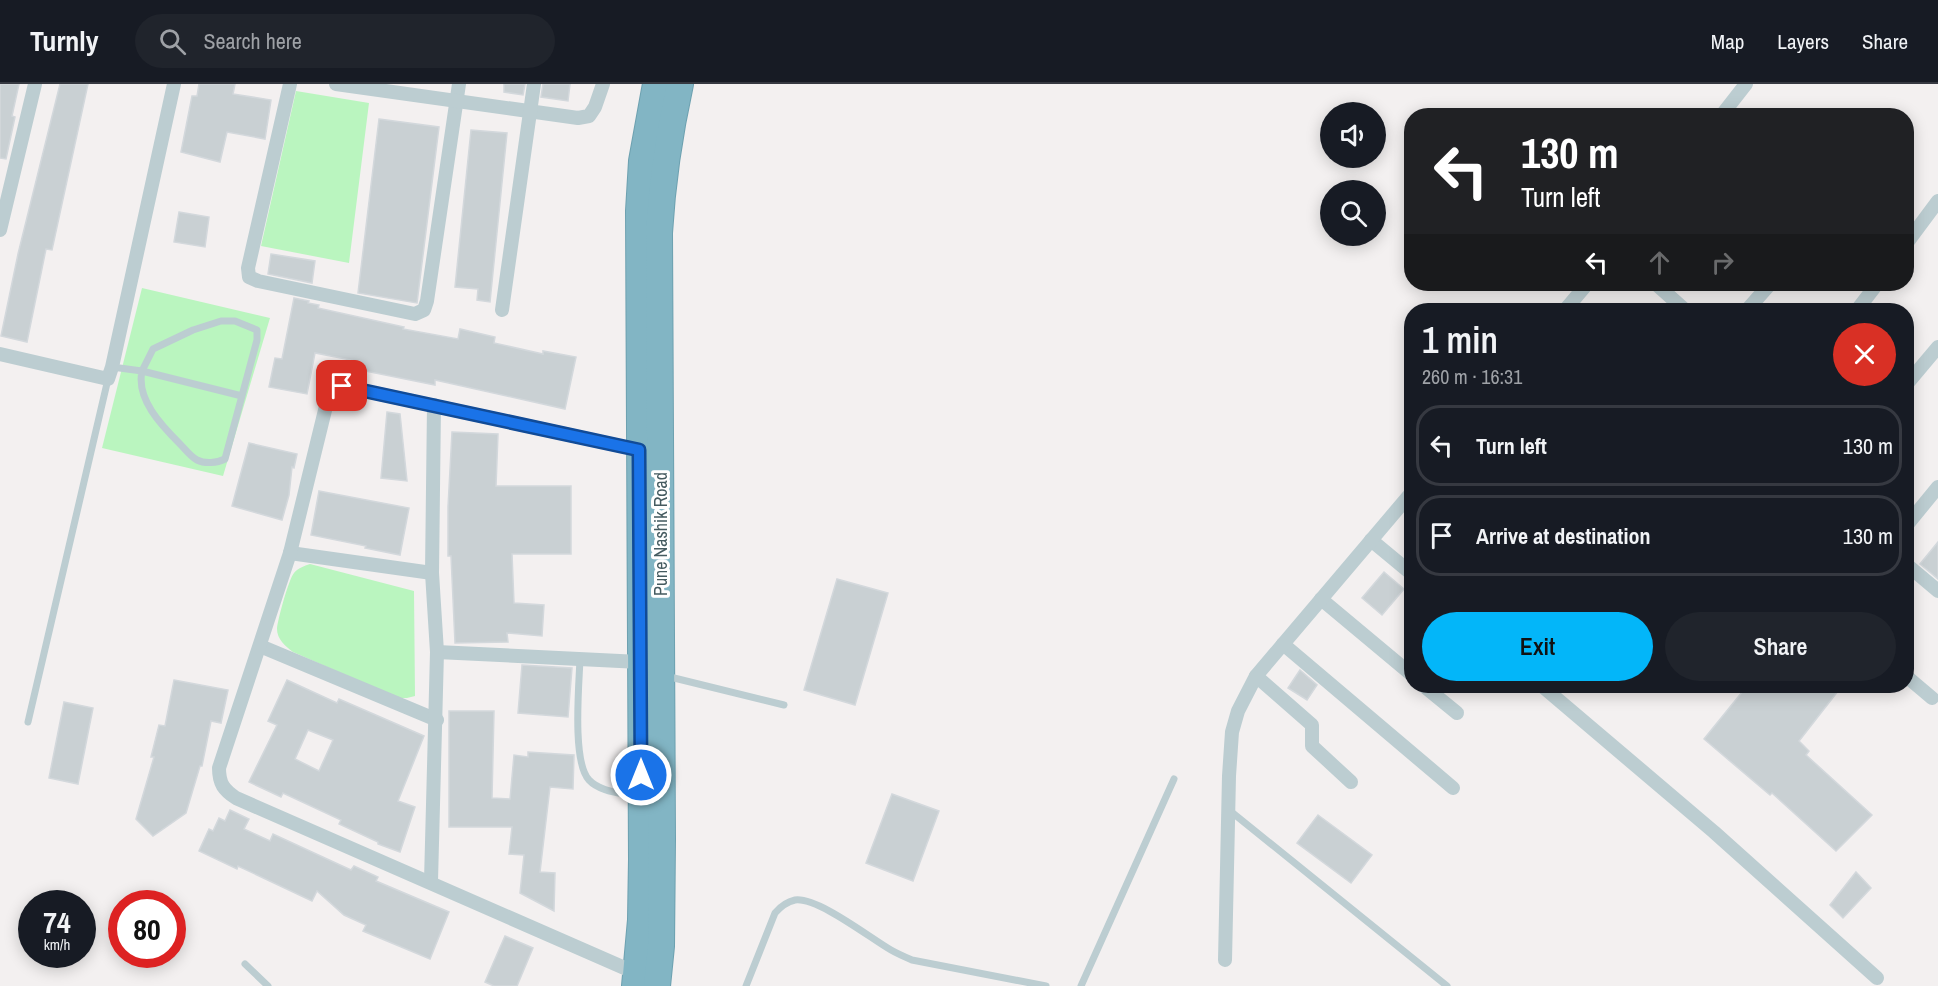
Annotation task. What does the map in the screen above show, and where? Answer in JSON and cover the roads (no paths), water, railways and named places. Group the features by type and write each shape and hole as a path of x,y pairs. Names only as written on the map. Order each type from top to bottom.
{"highway":[{"name":"Pune Nashik Road","path":"643,982 661,946 662,849 639,450 639,211 642,161 656,84"},
{"name":"Pune Nashik Road","path":"643,982 641,798 650,668 659,233 668,137 680,84"}],"street":[{"path":"0,230 35,84"},
{"path":"0,354 110,373 174,84"},
{"path":"290,84 248,268 249,277 258,281 415,314 424,310 427,301 459,84"},
{"path":"336,84 578,118 589,116 595,107 603,84"},
{"path":"502,309 534,84"},
{"path":"1727,108 1746,84"},
{"path":"1914,233 1938,201"},
{"path":"1571,303 1581,291"},
{"path":"1664,291 1677,303"},
{"path":"1668,295 1672,291"},
{"path":"1753,303 1764,291"},
{"path":"1862,303 1872,291"},
{"path":"1914,376 1938,347"},
{"path":"639,450 342,386 334,389 328,398 290,553 219,768 219,780 225,790 236,798 431,881 643,982"},
{"path":"431,881 437,720 437,652 432,573 434,405"},
{"path":"1914,516 1938,487"},
{"path":"1225,960 1232,732 1238,711 1256,676 1404,501"},
{"path":"1371,540 1404,567"},
{"path":"290,553 432,573"},
{"path":"1914,571 1938,591"},
{"path":"1321,599 1404,668"},
{"path":"1283,644 1453,788"},
{"path":"260,646 437,720"},
{"path":"437,652 580,659 650,668"},
{"path":"1256,676 1312,725 1312,746 1351,782"},
{"path":"1914,683 1932,698"},
{"path":"1432,693 1456,713"},
{"path":"1550,693 1714,832 1877,978"}],"lane":[{"path":"221,321 235,321 257,330 257,340 225,459 218,463 198,461 162,426 149,405 140,382 142,371 153,349 193,330 221,321"},
{"path":"28,722 110,373 142,371 242,396"},
{"path":"580,659 578,729 580,757 588,779 601,788 641,798"},
{"path":"650,668 784,705"},
{"path":"1081,986 1174,778"},
{"path":"1229,810 1447,986"},
{"path":"746,986 775,913 783,904 796,900 812,903 834,914 892,951 912,960 1046,986"},
{"path":"245,964 267,986"}]}
